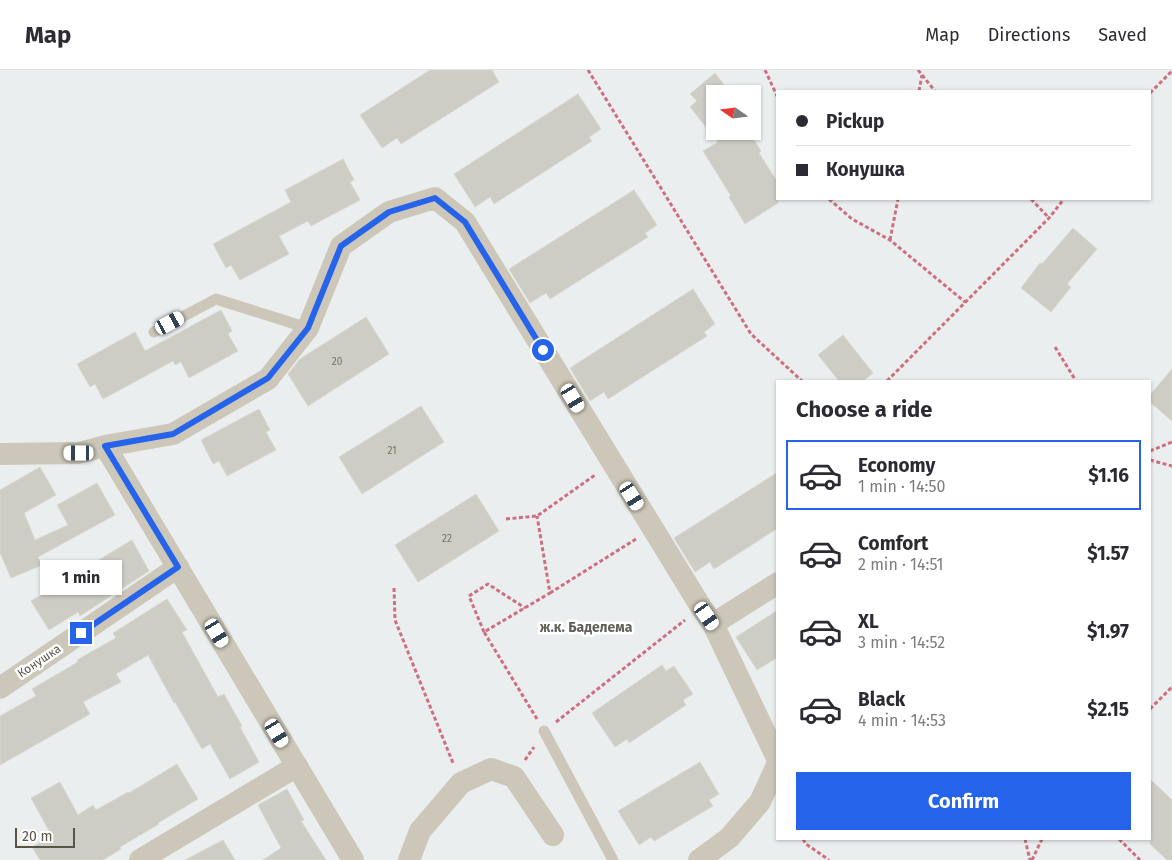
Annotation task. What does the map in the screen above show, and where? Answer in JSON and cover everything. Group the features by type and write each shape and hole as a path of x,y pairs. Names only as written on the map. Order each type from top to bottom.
{"street":[{"path":"0,454 79,453 105,446 173,434 181,430 268,378 308,328 341,246 389,212 435,198 465,222 707,616 776,757"},
{"path":"105,446 353,860"},
{"name":"Конушка","path":"0,688 178,567"},
{"path":"707,616 776,584"},
{"path":"140,860 297,766"},
{"path":"699,860 729,838 760,802 776,766"},
{"path":"409,860 420,831 461,783 491,769 514,777 553,835"}],"lane":[{"path":"154,332 216,298 308,328"},
{"path":"544,731 613,860"}],"path":[{"path":"588,70 751,334 801,380"},
{"path":"765,70 776,94"},
{"path":"918,70 934,90"},
{"path":"1151,92 1172,71"},
{"path":"919,90 922,75"},
{"path":"830,200 852,219 890,240 965,302"},
{"path":"890,240 898,200"},
{"path":"1032,200 1049,218"},
{"path":"888,380 1049,218 1063,200"},
{"path":"1055,347 1075,380"},
{"path":"1151,451 1172,442"},
{"path":"1151,460 1172,466"},
{"path":"506,518 537,516 612,462"},
{"path":"537,516 550,593"},
{"path":"484,632 653,529"},
{"path":"525,608 488,584 469,596 484,632 544,731"},
{"path":"394,588 395,620 461,783"},
{"path":"514,777 544,731 707,616"},
{"path":"1151,708 1172,688"},
{"path":"804,840 806,844 829,860"},
{"path":"1025,840 1031,860"},
{"path":"1031,860 1041,840"},
{"path":"1120,840 1140,860"}],"building":[{"path":"430,70 492,70 499,82 401,144 397,138 382,148 360,115"},
{"path":"715,73 724,85 706,85 706,127 690,107 697,101 690,94"},
{"path":"578,94 601,129 589,137 592,141 494,204 490,197 475,207 454,174"},
{"path":"716,140 754,140 761,151 759,153 776,180 776,200 778,200 778,203 745,224 729,197 731,196 703,151 718,142"},
{"path":"343,159 354,180 350,182 360,200 311,226 308,221 279,236 289,254 240,280 231,265 226,268 213,244 291,202 285,190"},
{"path":"634,190 657,225 645,233 648,237 550,299 546,293 530,303 509,269"},
{"path":"1073,228 1097,249 1067,284 1071,287 1051,312 1021,288 1040,263 1042,264"},
{"path":"693,289 715,324 704,332 707,336 608,399 604,392 590,401 570,368"},
{"path":"221,310 232,331 228,334 238,351 189,378 181,362 175,365 173,361 103,399 95,384 90,387 77,364 135,332 145,351"},
{"path":"366,317 389,354 308,406 288,374 300,359"},
{"path":"843,335 873,373 864,380 838,380 818,355"},
{"path":"1172,369 1172,421 1151,403 1151,394"},
{"path":"421,406 444,442 362,494 339,457"},
{"path":"259,409 270,430 266,432 276,450 227,476 219,461 213,464 201,440"},
{"path":"40,467 56,495 24,513 35,540 68,525 57,505 97,483 115,515 38,557 42,565 11,578 0,553 0,490"},
{"path":"776,473 776,529 714,569 710,562 695,572 674,538"},
{"path":"476,494 499,531 418,582 395,545"},
{"path":"132,540 149,571 80,616 78,612 49,630 31,601"},
{"path":"167,599 187,630 182,632 218,697 224,694 259,762 230,779 210,744 202,749 148,655 116,674 121,682 83,702 90,714 0,765 0,716 36,696 32,689 116,638 113,633"},
{"path":"776,611 776,658 757,670 736,637"},
{"path":"662,665 666,671 674,666 693,694 683,700 686,705 629,743 627,739 615,747 592,713"},
{"path":"700,762 719,794 709,800 713,806 654,841 651,837 639,845 618,811"},
{"path":"177,764 198,799 120,847 121,849 103,860 40,860 32,847 52,836 31,798 60,782 78,815 93,805 96,810 129,793"},
{"path":"1151,780 1172,800 1172,860 1167,860 1150,844"},
{"path":"287,789 304,820 301,821 326,860 263,860 281,848 258,805"},
{"path":"223,840 235,860 185,860"}],"district":[{"name":"ж.к. Баделема","path":"586,627"}],"route":[{"path":"81,633 178,567 105,446 173,434 268,378 308,328 341,246 389,212 435,198 465,222 543,350"}]}
